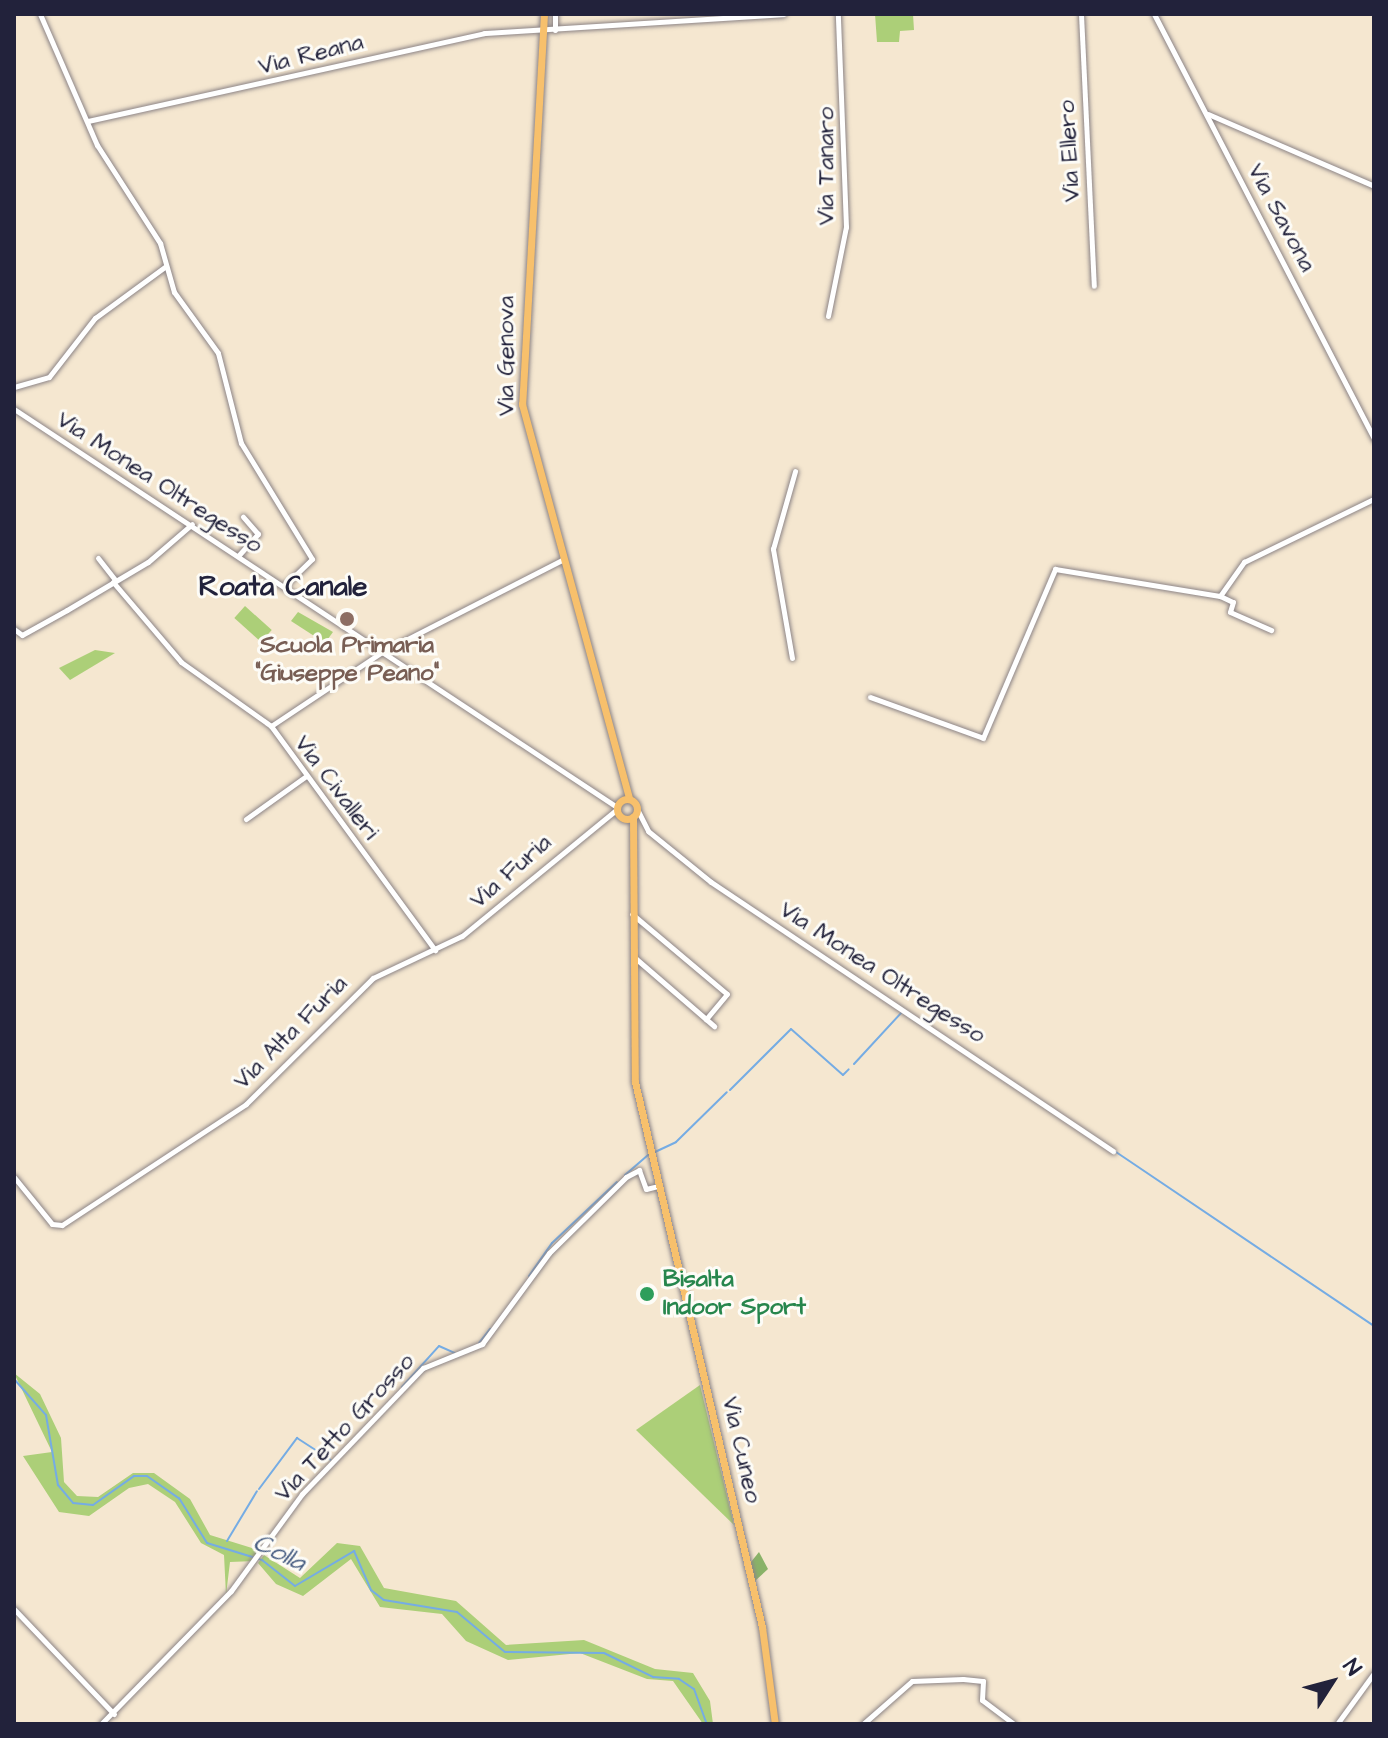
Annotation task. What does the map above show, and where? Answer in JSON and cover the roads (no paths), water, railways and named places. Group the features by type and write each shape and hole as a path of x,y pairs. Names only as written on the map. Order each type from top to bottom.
{"main road":[{"name":"Via Genova","path":"544,14 522,404 625,782 630,828 632,957"},
{"name":"Via Cuneo","path":"632,957 635,1082 762,1627 775,1724"}],"street":[{"path":"40,14 88,121 166,266 176,297 218,353 241,443 312,559 285,585"},
{"path":"555,14 555,30"},
{"path":"677,14 679,23"},
{"name":"Via Reana","path":"88,121 484,33 783,14"},
{"name":"Via Tanaro","path":"828,316 846,227 838,14"},
{"name":"Via Ellero","path":"1081,14 1094,286"},
{"name":"Via Savona","path":"1154,14 1374,439"},
{"path":"1207,113 1374,186"},
{"path":"14,387 49,377 95,318 166,266"},
{"name":"Via Monea Oltregesso","path":"14,409 285,585 604,800 627,810 711,882 1113,1151"},
{"path":"792,658 773,549 795,471"},
{"path":"1220,596 1244,562 1374,499"},
{"path":"238,556 258,534 243,517"},
{"path":"14,629 22,635 114,581 192,524"},
{"path":"98,558 181,662 271,726"},
{"name":"Via Civalleri","path":"435,950 271,726 382,652 564,559"},
{"path":"870,697 983,738 1052,569 1220,596 1233,602 1230,612 1271,630"},
{"path":"246,819 306,776"},
{"name":"Via Furia","path":"435,950 609,820 627,810"},
{"path":"631,914 727,994 706,1019"},
{"name":"Via Alta Furia","path":"14,1177 57,1227 246,1104 373,978 435,950"},
{"path":"632,957 714,1026"},
{"name":"Via Tetto Grosso","path":"101,1724 114,1714 256,1562 302,1494 430,1362 482,1344 549,1253 626,1177 639,1170 646,1189 658,1186"},
{"path":"14,1609 114,1714"},
{"path":"1337,1724 1374,1673"},
{"path":"863,1724 912,1681 963,1679 983,1681 982,1700 1014,1724"}],"waterway":[{"path":"854,1064 902,1012"},
{"path":"730,1090 791,1029 843,1075 849,1069"},
{"path":"655,1152 676,1142 727,1092"},
{"path":"1116,1152 1374,1326"},
{"path":"625,1175 649,1154"},
{"path":"529,1276 552,1243 617,1182"},
{"path":"479,1343 490,1329"},
{"path":"402,1387 439,1346 455,1353"},
{"name":"Colla","path":"14,1379 46,1415 58,1485 73,1503 93,1505 134,1476 147,1476 179,1498 207,1543 262,1560 295,1586 354,1551 371,1590 384,1600 457,1612 505,1652 604,1653 653,1677 679,1679 694,1689 707,1724"},
{"path":"259,1489 297,1438 331,1460"},
{"path":"227,1541 257,1491"}],"place":[{"name":"Scuola Primaria \"Giuseppe Peano\"","path":"347,619"},
{"name":"Bisalta Indoor Sport","path":"647,1294"}],"district":[{"name":"Roata Canale","path":"283,587"}]}
